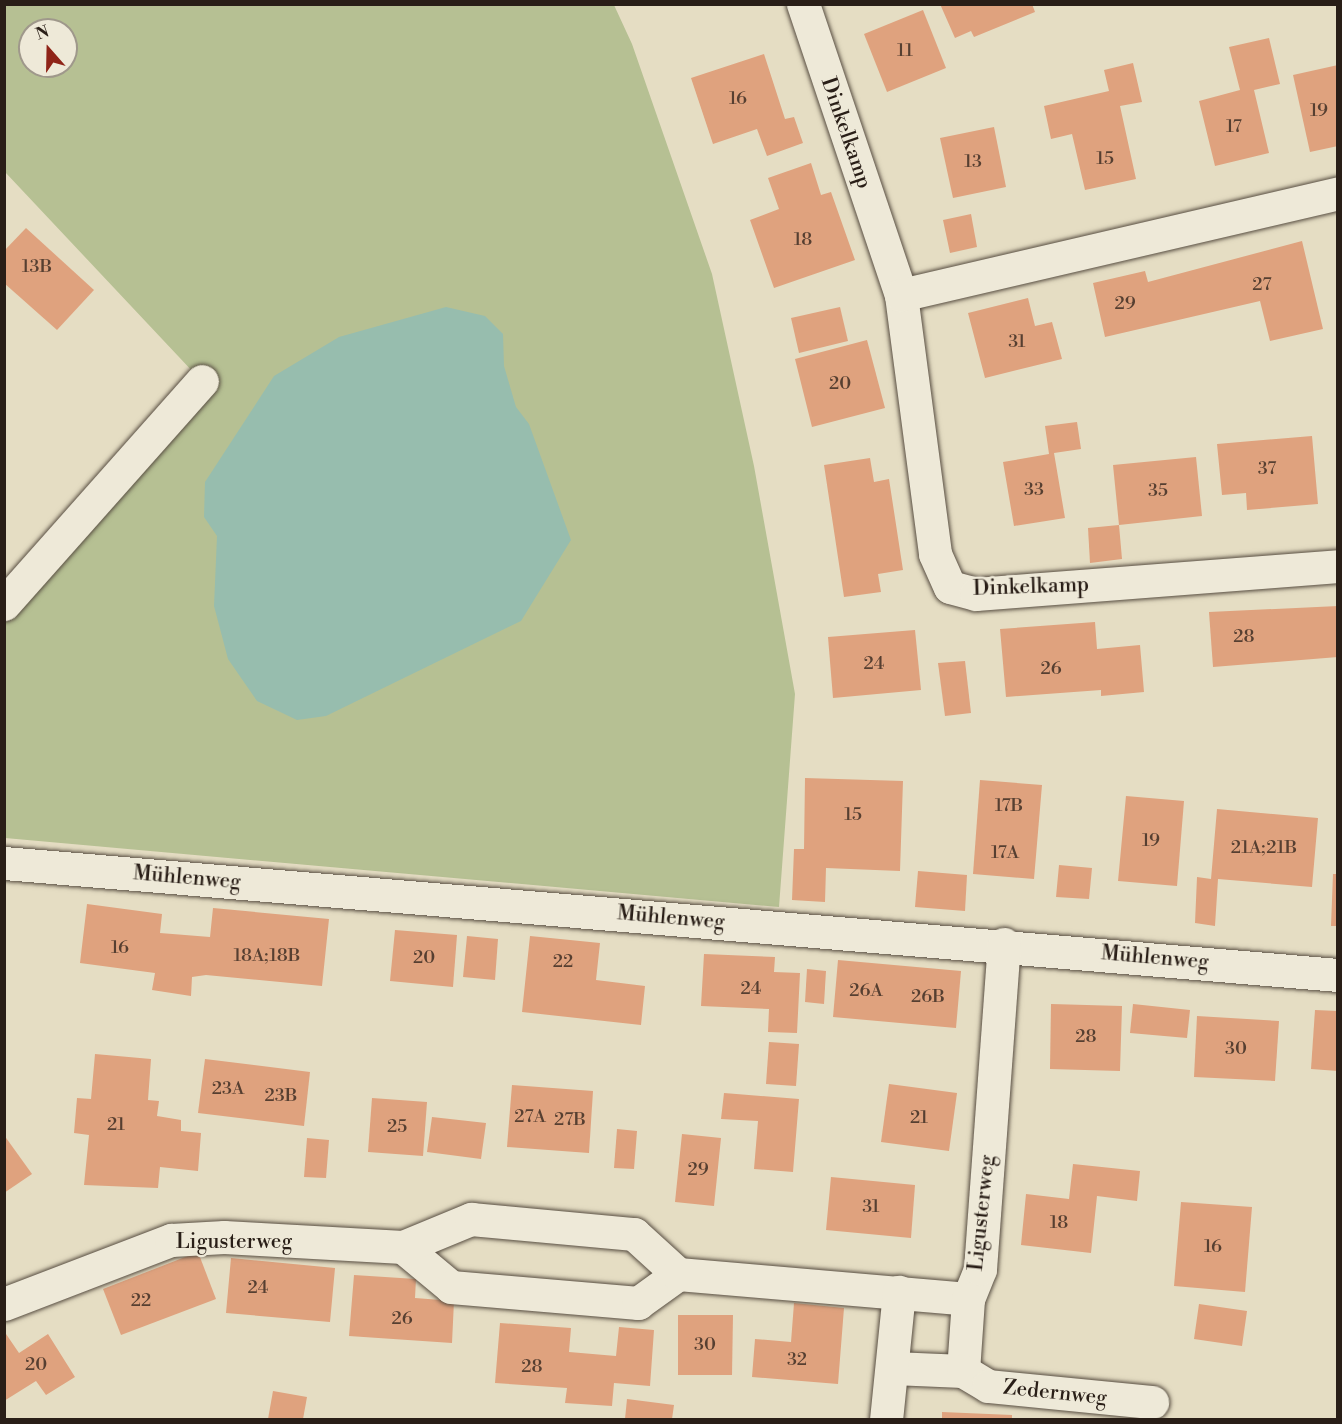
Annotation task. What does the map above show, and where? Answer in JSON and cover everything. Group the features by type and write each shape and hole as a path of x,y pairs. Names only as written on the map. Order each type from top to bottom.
{"street":[{"name":"Dinkelkamp","path":"803,4 901,295 935,554 950,587 976,594 1338,566"},
{"path":"901,295 1338,193"},
{"path":"4,604 202,381"},
{"name":"Mühlenweg","path":"4,863 1004,944 1338,975"},
{"name":"Ligusterweg","path":"4,1304 171,1240 224,1237 403,1247 471,1219 634,1234 678,1274 968,1299 980,1269 1004,944"},
{"path":"403,1247 451,1287 638,1303 678,1274"},
{"path":"886,1419 899,1292"},
{"path":"963,1371 968,1299"},
{"name":"Zedernweg","path":"893,1368 963,1371 988,1386 1152,1402"}],"shaded area":[{"path":"5,5 614,5 632,44 712,274 754,466 795,694 779,907 5,838 5,623 210,390 5,172"},
{"path":"446,307 485,316 503,334 504,366 516,407 529,424 571,540 521,621 326,716 297,720 257,701 228,659 214,606 217,536 204,517 205,482 274,376 339,337"}],"building":[{"path":"940,4 1032,4 1035,12 974,37 971,31 955,38"},
{"path":"923,10 946,68 887,92 864,34"},
{"path":"1269,38 1280,84 1254,90 1269,153 1215,166 1199,101 1240,90 1229,47"},
{"path":"764,54 785,119 794,117 803,143 767,156 757,129 713,144 691,78"},
{"path":"1133,63 1142,102 1120,106 1136,179 1085,190 1072,134 1051,139 1044,106 1109,91 1104,70"},
{"path":"1338,65 1338,146 1310,152 1293,75"},
{"path":"994,127 1006,187 953,198 940,138"},
{"path":"811,163 821,195 831,192 855,260 774,288 750,220 779,209 768,178"},
{"path":"971,214 977,247 950,253 943,220"},
{"path":"26,228 94,290 57,330 4,283 4,251"},
{"path":"1302,241 1323,329 1270,341 1260,301 1105,337 1093,283 1145,271 1148,282"},
{"path":"1028,298 1035,326 1052,322 1062,359 985,378 968,313"},
{"path":"840,307 848,341 799,353 791,318"},
{"path":"867,340 885,408 812,427 795,359"},
{"path":"1077,422 1081,449 1054,453 1065,518 1014,526 1003,462 1049,454 1045,426"},
{"path":"1312,436 1318,504 1247,510 1246,493 1222,495 1217,444"},
{"path":"1196,457 1202,516 1119,525 1113,465"},
{"path":"870,458 874,482 889,479 903,570 878,574 881,592 844,597 824,465"},
{"path":"1119,525 1122,559 1090,563 1088,528"},
{"path":"1338,606 1338,657 1213,667 1209,612"},
{"path":"1095,622 1097,649 1140,645 1144,692 1101,696 1101,690 1006,697 1000,629"},
{"path":"915,630 921,690 833,698 828,637"},
{"path":"965,661 971,713 945,716 938,663"},
{"path":"805,778 903,781 900,871 826,868 825,902 792,900 794,849 804,849"},
{"path":"980,780 1042,785 1034,879 973,874"},
{"path":"1126,796 1184,801 1177,886 1118,881"},
{"path":"1217,809 1318,818 1312,887 1218,879 1215,926 1195,923 1197,877 1211,879"},
{"path":"1059,865 1092,868 1089,899 1056,897"},
{"path":"918,871 967,875 965,911 915,907"},
{"path":"1333,874 1338,874 1338,926 1331,926"},
{"path":"87,904 162,914 160,933 210,937 213,908 329,919 322,986 206,975 192,977 191,996 152,990 155,973 80,963"},
{"path":"395,930 457,935 453,987 390,981"},
{"path":"467,936 498,939 495,980 463,977"},
{"path":"530,936 600,943 596,980 645,986 641,1025 522,1012"},
{"path":"704,954 775,957 774,972 800,973 797,1033 768,1032 769,1009 701,1006"},
{"path":"838,960 961,971 956,1028 833,1017"},
{"path":"807,969 826,971 824,1004 805,1002"},
{"path":"1051,1004 1122,1006 1120,1071 1050,1069"},
{"path":"1133,1004 1190,1010 1187,1038 1130,1033"},
{"path":"1315,1010 1338,1011 1338,1071 1311,1069"},
{"path":"1197,1016 1279,1021 1275,1081 1194,1077"},
{"path":"769,1042 799,1044 796,1086 766,1084"},
{"path":"95,1054 151,1059 148,1100 159,1101 157,1116 181,1120 181,1131 201,1133 198,1171 160,1167 158,1188 84,1185 89,1135 74,1133 77,1098 91,1099"},
{"path":"205,1059 310,1072 304,1126 198,1113"},
{"path":"889,1084 957,1093 949,1151 881,1142"},
{"path":"512,1085 593,1091 589,1153 507,1147"},
{"path":"724,1093 799,1099 793,1172 754,1169 758,1121 721,1119"},
{"path":"372,1098 427,1102 423,1156 368,1152"},
{"path":"432,1117 486,1123 481,1159 427,1152"},
{"path":"617,1129 637,1131 634,1169 614,1168"},
{"path":"682,1134 721,1138 714,1206 675,1202"},
{"path":"4,1135 32,1174 4,1193"},
{"path":"307,1138 329,1140 326,1178 304,1177"},
{"path":"1073,1164 1140,1171 1137,1201 1097,1196 1091,1253 1021,1245 1026,1194 1069,1199"},
{"path":"831,1177 915,1185 911,1238 826,1230"},
{"path":"1181,1202 1252,1207 1245,1292 1174,1286"},
{"path":"198,1252 216,1299 121,1335 103,1289"},
{"path":"231,1258 335,1268 330,1322 226,1313"},
{"path":"354,1275 416,1279 415,1298 454,1301 452,1343 349,1336"},
{"path":"794,1303 844,1308 838,1384 752,1377 755,1339 791,1342"},
{"path":"1199,1304 1247,1311 1242,1346 1194,1339"},
{"path":"678,1315 733,1315 732,1375 678,1375"},
{"path":"500,1323 571,1328 569,1352 616,1356 619,1327 654,1330 650,1386 614,1383 612,1406 565,1403 567,1388 495,1383"},
{"path":"4,1331 19,1353 48,1334 75,1377 46,1395 36,1381 4,1401"},
{"path":"273,1391 307,1397 303,1419 268,1419"},
{"path":"627,1399 674,1405 672,1419 625,1419"},
{"path":"942,1412 1012,1415 1012,1419 942,1419"}]}
